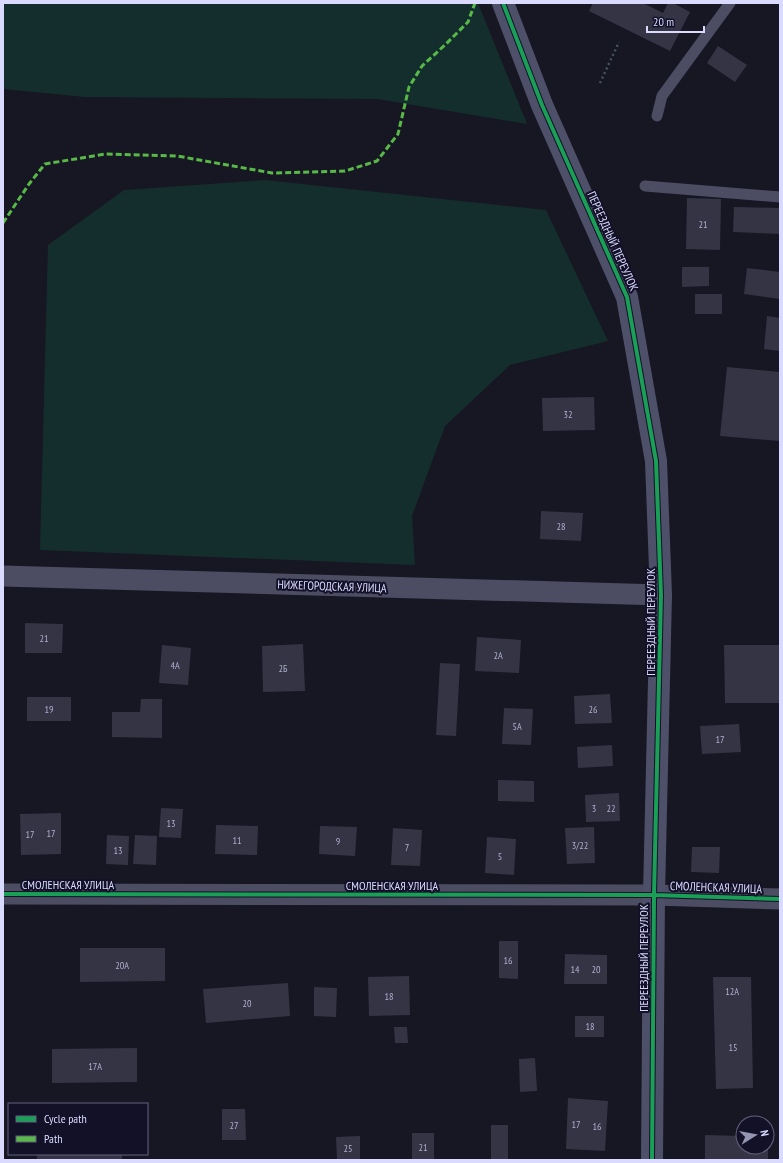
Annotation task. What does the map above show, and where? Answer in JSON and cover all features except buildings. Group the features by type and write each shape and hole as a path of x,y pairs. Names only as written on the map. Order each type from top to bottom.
{"street":[{"name":"ПЕРЕЕЗДНЫЙ ПЕРЕУЛОК","path":"503,3 542,105 628,297 656,461 661,595 654,895 652,1160"},
{"name":"НИЖЕГОРОДСКАЯ УЛИЦА","path":"3,576 661,595"},
{"name":"СМОЛЕНСКАЯ УЛИЦА","path":"3,894 654,895 780,899"}],"lane":[{"path":"657,116 662,96 730,3"},
{"path":"645,186 780,197"}],"path":[{"path":"600,83 619,42"}],"green space":[{"path":"3,3 478,3 527,124 377,99 85,97 3,89"},
{"path":"265,180 546,210 608,341 510,365 445,426 412,516 415,565 40,550 48,245 124,190"}],"marked path":[{"path":"3,223 29,184 45,164 105,154 177,156 272,173 345,171 377,161 398,134 409,87 422,66 468,22 475,3"}],"cycle path":[{"path":"503,3 542,105 627,297 656,461 661,595 654,895 652,1160"},
{"path":"3,894 654,895 780,899"}]}
